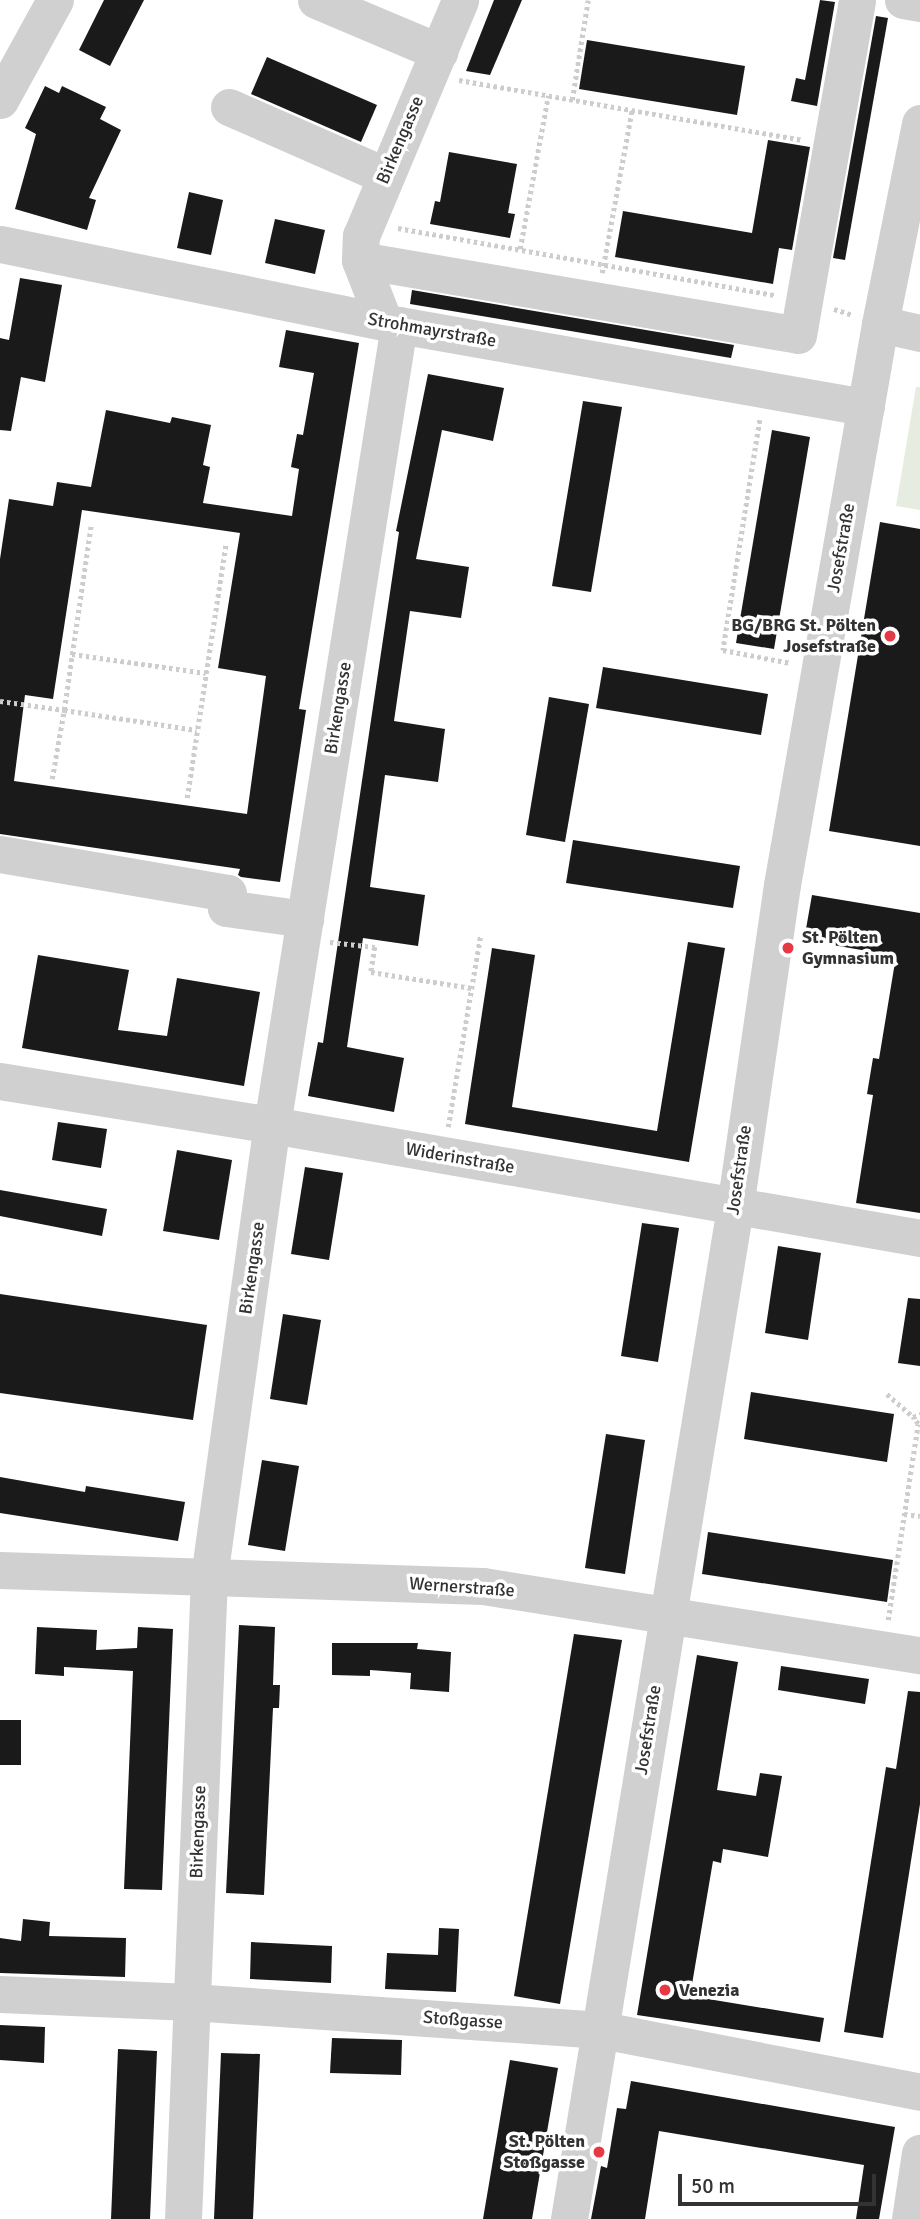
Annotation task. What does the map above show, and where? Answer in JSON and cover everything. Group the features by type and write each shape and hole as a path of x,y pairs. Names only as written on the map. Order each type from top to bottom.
{"street":[{"path":"0,100 55,0"},
{"path":"316,0 433,63"},
{"name":"Birkengasse","path":"183,2219 209,1577 272,1125 392,324 360,260 361,236 460,0"},
{"path":"777,391 798,335 857,0"},
{"path":"903,0 920,3"},
{"path":"229,107 386,176"},
{"name":"Josefstraße","path":"569,2219 602,2030 666,1612 735,1207 772,943 880,324 920,123"},
{"name":"Strohmayrstraße","path":"0,244 392,324 866,407"},
{"path":"360,260 798,335"},
{"path":"880,324 920,333"},
{"path":"0,855 228,893 226,908 303,929"},
{"name":"Widerinstraße","path":"0,1081 272,1125 920,1238"},
{"name":"Wernerstraße","path":"0,1570 483,1586 666,1612 920,1655"},
{"name":"Stoßgasse","path":"0,1994 191,2002 602,2030 920,2092"},
{"path":"910,2219 920,2153"}],"path":[{"path":"572,100 588,0"},
{"path":"433,63 548,96 831,145"},
{"path":"520,249 548,96"},
{"path":"597,301 632,110"},
{"path":"366,222 804,300 880,324"},
{"path":"777,391 723,650 820,669"},
{"path":"52,779 91,525"},
{"path":"187,798 226,544"},
{"path":"72,654 206,673"},
{"path":"0,701 197,730"},
{"path":"303,929 374,947 371,972 472,988"},
{"path":"443,1156 480,937"},
{"path":"884,1649 918,1424 887,1394"},
{"path":"913,1417 920,1414"},
{"path":"904,1514 920,1516"}],"shaded area":[{"path":"916,387 920,387 920,510 896,506"}],"building":[{"path":"104,0 144,0 110,66 79,50"},
{"path":"494,0 522,0 490,75 466,71"},
{"path":"820,0 835,2 817,106 791,101 796,78 805,80"},
{"path":"876,16 888,18 845,260 833,258"},
{"path":"587,40 745,66 737,115 579,89"},
{"path":"267,57 377,105 361,142 251,94"},
{"path":"45,86 59,93 62,86 106,107 100,119 121,130 89,198 96,200 87,230 15,209 36,134 25,128"},
{"path":"768,140 810,147 792,250 779,248 773,284 615,257 623,211 752,233"},
{"path":"449,152 517,164 508,213 515,214 510,238 430,224 435,201 440,202"},
{"path":"189,192 223,200 211,255 177,248"},
{"path":"275,219 325,230 315,274 265,263"},
{"path":"20,278 62,285 45,382 21,377 11,431 0,430 0,338 9,340"},
{"path":"412,290 734,345 731,358 410,304"},
{"path":"286,330 359,343 299,709 306,710 280,882 241,877 238,875 240,869 0,834 0,559 9,499 53,506 57,482 91,487 106,410 170,423 172,417 211,425 203,465 210,467 203,503 292,516 299,469 291,467 297,434 303,435 314,373 279,367","holes":["82,510 240,533 218,668 266,676 247,814 14,781 25,695 53,699"]},
{"path":"428,374 504,388 493,441 442,430 416,559 469,567 461,618 410,611 394,721 445,729 438,782 385,775 370,887 425,895 418,946 363,938 347,1047 404,1058 394,1112 308,1096 318,1042 323,1043 399,532 396,531"},
{"path":"583,401 622,407 591,592 552,586"},
{"path":"772,430 810,437 774,649 736,643"},
{"path":"880,522 920,529 920,846 829,831"},
{"path":"603,667 768,694 761,735 596,708"},
{"path":"549,697 589,704 565,842 526,835"},
{"path":"573,840 740,866 733,908 566,883"},
{"path":"812,895 920,913 920,1213 856,1203 873,1095 867,1094 873,1058 879,1059 896,956 804,940"},
{"path":"688,942 725,948 689,1162 465,1124 492,948 535,955 512,1107 657,1131"},
{"path":"38,955 129,970 118,1030 167,1036 177,978 260,992 244,1086 22,1048"},
{"path":"58,1122 107,1129 101,1168 52,1160"},
{"path":"177,1150 232,1160 219,1240 163,1231"},
{"path":"305,1167 343,1173 329,1260 291,1254"},
{"path":"0,1190 107,1209 102,1236 0,1216"},
{"path":"642,1223 679,1228 658,1362 621,1356"},
{"path":"778,1246 821,1253 808,1340 765,1333"},
{"path":"0,1294 207,1325 193,1420 0,1393"},
{"path":"908,1298 920,1299 920,1366 898,1363"},
{"path":"283,1314 321,1320 307,1405 270,1399"},
{"path":"751,1392 894,1414 887,1462 744,1439"},
{"path":"606,1434 645,1440 625,1574 585,1568"},
{"path":"262,1460 299,1466 285,1551 248,1545"},
{"path":"0,1477 85,1492 86,1486 185,1502 178,1541 0,1513"},
{"path":"708,1532 893,1560 887,1602 702,1574"},
{"path":"239,1625 275,1627 273,1685 280,1685 279,1708 273,1708 264,1895 226,1893"},
{"path":"37,1627 97,1630 96,1650 137,1648 138,1627 173,1629 162,1890 124,1889 133,1671 64,1667 64,1676 35,1674"},
{"path":"574,1634 622,1640 560,2004 514,1996"},
{"path":"332,1643 418,1643 417,1649 451,1652 449,1692 410,1689 411,1673 370,1670 370,1676 332,1675"},
{"path":"697,1655 738,1662 717,1790 756,1796 760,1773 782,1776 768,1857 723,1849 721,1863 713,1861 690,1996 824,2018 820,2042 637,2015"},
{"path":"781,1666 869,1679 865,1704 778,1690"},
{"path":"908,1691 920,1692 920,1804 883,2038 844,2032 886,1767 896,1769"},
{"path":"0,1720 21,1720 21,1765 0,1765"},
{"path":"23,1919 50,1922 49,1936 126,1938 125,1977 0,1973 0,1938 21,1941"},
{"path":"439,1928 459,1929 456,1992 385,1989 387,1953 438,1955"},
{"path":"251,1942 332,1946 331,1983 250,1979"},
{"path":"0,2025 45,2027 44,2063 0,2060"},
{"path":"332,2038 402,2040 401,2075 330,2073"},
{"path":"118,2049 157,2051 150,2219 111,2219"},
{"path":"221,2053 260,2054 253,2219 214,2219"},
{"path":"510,2060 558,2068 532,2219 483,2219"},
{"path":"631,2081 895,2127 879,2219 856,2219 864,2165 659,2131 645,2219 591,2219 601,2166 607,2168 617,2108 626,2109"}],"place":[{"name":"BG/BRG St. Pölten Josefstraße","path":"890,636"},
{"name":"St. Pölten Gymnasium","path":"788,948"},
{"name":"Venezia","path":"665,1990"},
{"name":"St. Pölten Stoßgasse","path":"599,2152"}]}
